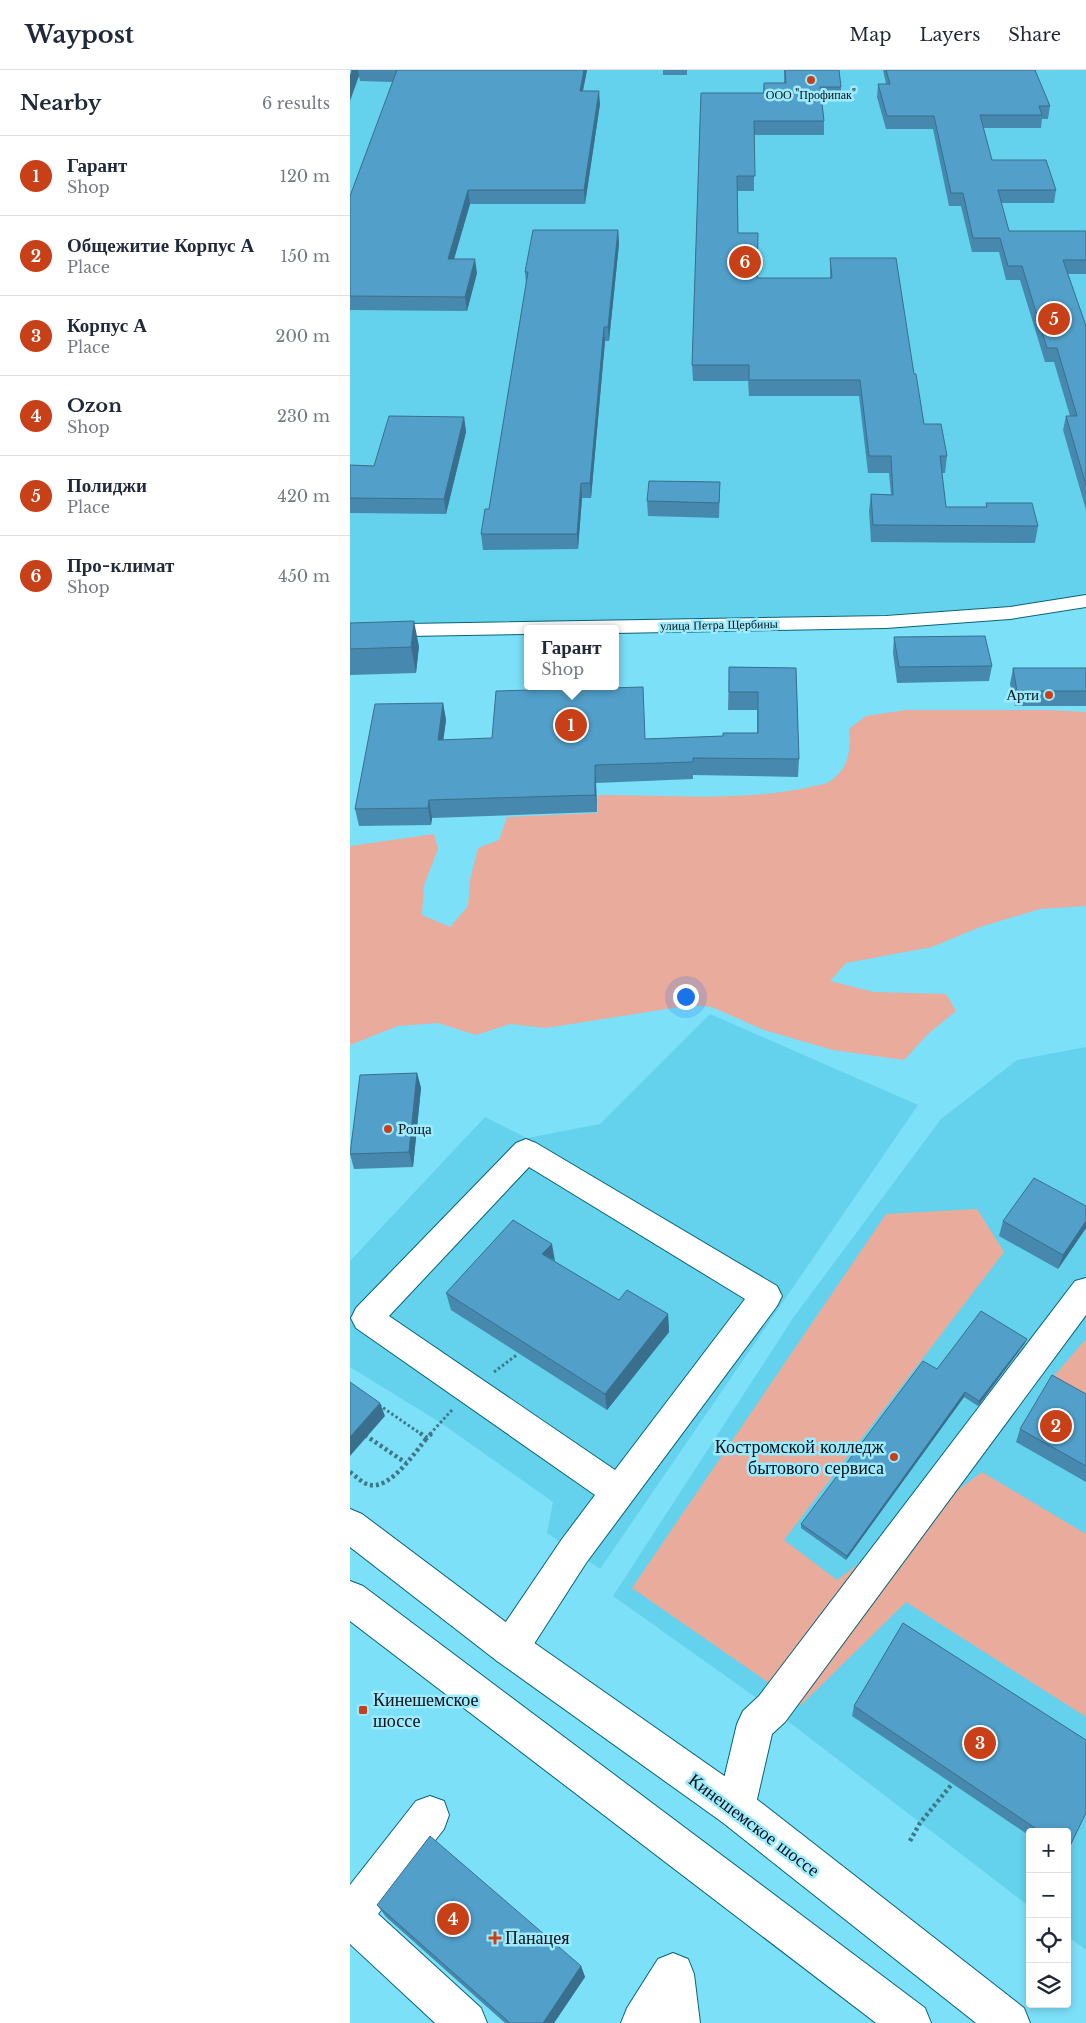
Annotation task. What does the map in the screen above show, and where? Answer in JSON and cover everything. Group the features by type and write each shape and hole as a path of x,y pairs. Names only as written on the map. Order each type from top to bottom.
{"main road":[{"name":"улица Петра Щербины","path":"619,626 886,622 1010,613 1086,602"},
{"name":"улица Петра Щербины","path":"350,630 524,627"},
{"path":"510,1648 574,1551 766,1296 526,1151 367,1318 618,1492"},
{"path":"736,1808 756,1724 772,1709 1086,1291"},
{"name":"Кинешемское шоссе","path":"350,1526 510,1648 736,1808 1009,2023"},
{"path":"350,1599 910,2023"},
{"path":"430,1815 350,1917 466,2023"},
{"path":"642,2023 673,1974 679,2023"}],"path":[{"path":"361,1433 406,1463"},
{"path":"350,1472 368,1485 379,1487 390,1480 427,1438"},
{"path":"910,1841 920,1823 952,1784"}],"shaded area":[{"path":"350,70 1086,70 1086,596 1008,607 879,615 350,625"},
{"path":"906,710 1049,710 1086,712 1086,906 1040,909 980,927 932,947 846,963 830,981 874,992 946,994 956,1011 928,1034 904,1060 833,1050 764,1030 712,1007 692,1005 546,1028 510,1024 476,1035 438,1023 398,1026 350,1045 350,846 434,834 438,849 424,885 422,915 450,927 468,906 470,880 478,848 499,840 507,817 598,813 598,795 758,795 825,784 836,777 845,765 850,745 849,729 866,716"},
{"path":"710,1014 918,1105 600,1569 547,1533 553,1502 441,1423 350,1367 350,1261 485,1117 527,1138 600,1124"},
{"name":"Костромской колледж бытового сервиса","path":"1086,1047 1086,1950 1071,1939 1071,1828 1026,1828 1026,1904 772,1709 613,1596 793,1318 941,1119 1017,1060"},
{"path":"977,1209 1004,1252 784,1540 837,1580 982,1472 1086,1534 1086,1717 906,1602 801,1705 632,1588 886,1214"},
{"path":"1086,1339 1086,1396 1052,1378"}],"building":[{"path":"397,70 584,70 580,91 599,91 584,190 468,190 448,259 475,259 465,297 350,296 350,196"},
{"path":"785,70 839,70 841,87 820,87 824,121 754,121 755,176 737,176 738,233 758,233 757,278 832,278 830,258 896,258 914,374 916,374 924,424 941,424 947,456 940,456 946,507 987,507 986,503 1032,503 1038,526 873,525 871,494 893,495 891,456 869,456 860,380 749,380 749,365 692,365 701,93 764,93 764,83 786,83"},
{"path":"886,70 1035,70 1050,106 1039,106 1042,115 980,115 992,160 1046,160 1056,190 998,190 1009,231 1086,231 1086,260 1063,260 1086,326 1086,485 1066,416 1077,416 1057,348 1047,348 1022,266 1008,266 1000,238 973,238 963,193 951,193 934,116 887,116 878,84 890,84"},
{"path":"533,230 618,230 608,327 604,327 590,483 581,483 577,534 481,534 485,509 489,509 528,272 525,272"},
{"path":"389,416 464,417 444,499 350,498 350,465 374,466"},
{"path":"649,481 720,482 719,503 647,501"},
{"path":"414,621 411,647 350,649 350,623"},
{"path":"985,636 992,666 899,667 894,637"},
{"path":"729,667 796,668 799,759 693,758 693,762 595,765 595,795 429,800 428,808 355,809 375,704 443,703 438,740 492,738 496,691 619,690 619,688 643,687 645,739 723,736 723,733 758,733 758,692 729,692"},
{"path":"1013,668 1086,668 1086,691 1017,691"},
{"name":"Роща","path":"417,1073 409,1152 350,1154 360,1075"},
{"path":"1034,1178 1086,1206 1086,1221 1063,1255 1003,1221"},
{"path":"513,1220 552,1244 542,1254 619,1300 627,1290 668,1314 605,1394 446,1293"},
{"path":"981,1311 1027,1339 979,1401 965,1392 847,1556 801,1524 923,1361 937,1369"},
{"path":"1052,1375 1086,1394 1086,1466 1020,1429"},
{"path":"350,1382 380,1403 350,1437"},
{"path":"903,1623 1086,1740 1086,1813 1071,1844 1071,1828 1035,1828 854,1706"},
{"path":"430,1836 581,1966 543,2023 510,2023 377,1905"}],"place":[{"name":"ООО \"Профипак\"","path":"811,80"},
{"name":"Про-климат","path":"745,262"},
{"name":"Полиджи","path":"1054,319"},
{"name":"Арти","path":"1049,695"},
{"name":"Гарант","path":"571,725"},
{"name":"Роща","path":"388,1129"},
{"name":"Общежитие Корпус А","path":"1056,1426"},
{"name":"Костромской колледж бытового сервиса","path":"894,1457"},
{"name":"Кинешемское шоссе","path":"363,1710"},
{"name":"Корпус А","path":"980,1743"},
{"name":"Ozon","path":"453,1919"},
{"name":"Панацея","path":"495,1938"}]}
